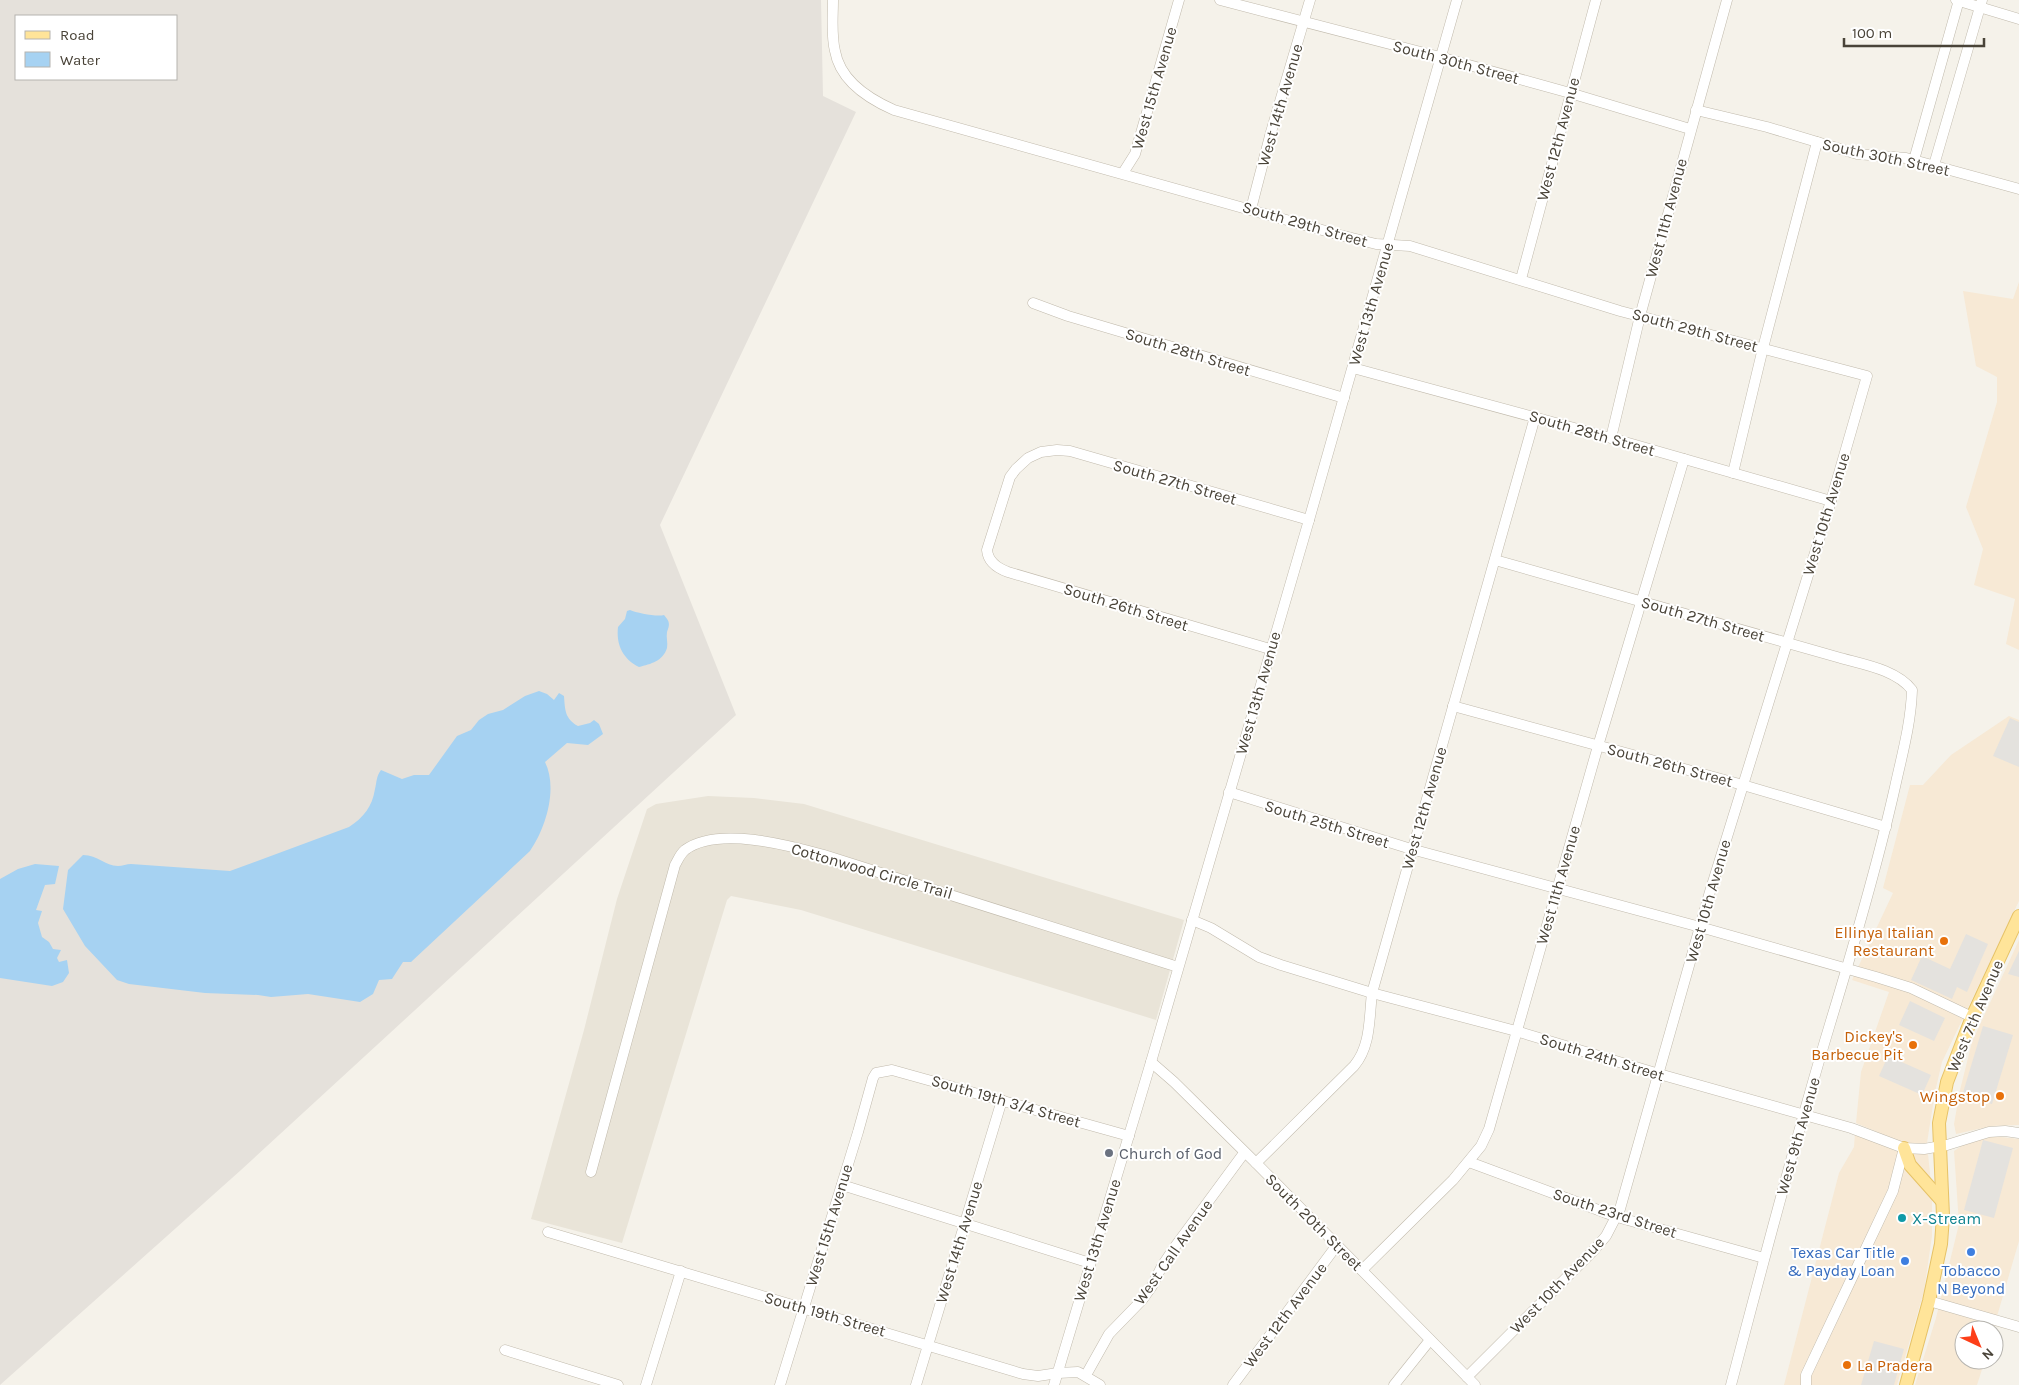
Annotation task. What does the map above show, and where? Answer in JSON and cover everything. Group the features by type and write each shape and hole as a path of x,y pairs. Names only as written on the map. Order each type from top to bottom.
{"main road":[{"name":"West 7th Avenue","path":"1906,1385 1929,1301 1941,1243 1943,1216 1939,1123 1947,1082 1972,1017 2019,916"},
{"path":"1904,1148 1910,1165 1942,1201"}],"street":[{"name":"South 29th Street","path":"833,0 835,53 840,66 862,92 888,107 1340,235 1376,244 1410,246 1640,316 1867,376"},
{"name":"West 15th Avenue","path":"1123,173 1136,154 1179,0"},
{"name":"South 30th Street","path":"1220,0 1440,57 1690,129"},
{"name":"West 14th Avenue","path":"1251,210 1271,132 1310,0"},
{"name":"West 13th Avenue","path":"1054,1385 1151,1062 1309,520 1457,0"},
{"name":"West 12th Avenue","path":"1521,279 1596,0"},
{"name":"West 11th Avenue","path":"1611,438 1640,316 1727,0"},
{"path":"1914,160 1958,0 1981,4 2019,19"},
{"path":"1934,165 1981,4"},
{"name":"South 30th Street","path":"1696,110 1767,127 1857,154 1914,160 2019,189"},
{"path":"1733,473 1763,348 1817,142"},
{"name":"South 28th Street","path":"1032,303 1068,316 1344,398"},
{"name":"South 28th Street","path":"1353,368 1611,438 1831,501"},
{"name":"West 10th Avenue","path":"1471,1381 1594,1250 1606,1236 1617,1216 1700,927 1831,501 1867,376"},
{"name":"West 12th Avenue","path":"1256,1163 1362,1057 1367,1044 1372,993 1535,417"},
{"name":"South 27th Street","path":"987,556 987,550 1010,477 1028,458 1041,452 1057,450 1070,451 1309,520"},
{"name":"West 11th Avenue","path":"1362,1270 1453,1180 1481,1146 1489,1129 1556,889 1640,601 1684,459"},
{"name":"South 26th Street","path":"987,556 992,563 1008,572 1270,649"},
{"name":"South 27th Street","path":"1494,560 1892,674 1908,684"},
{"name":"West 9th Avenue","path":"1731,1385 1764,1258 1886,827 1912,711 1912,690 1908,684"},
{"name":"South 26th Street","path":"1453,706 1743,785 1886,827"},
{"name":"South 25th Street","path":"1229,792 1412,849 1847,968 1911,988 1972,1017"},
{"name":"Cottonwood Circle Trail","path":"591,1172 675,865 680,854 698,843 716,839 739,840 796,847 824,854 1178,967"},
{"name":"South 24th Street","path":"1192,920 1211,928 1259,956 1281,965 1372,993 1516,1031 1659,1074 1851,1128 1904,1148 1924,1149 1940,1146 1989,1132 2005,1131 2019,1133"},
{"name":"South 20th Street","path":"1151,1062 1174,1082 1256,1163 1471,1381"},
{"name":"South 19th 3/4 Street","path":"883,1071 892,1070 1129,1136"},
{"name":"West 15th Avenue","path":"780,1385 873,1078 876,1073 883,1071"},
{"name":"West 14th Avenue","path":"916,1385 1002,1100"},
{"path":"1806,1385 1806,1375 1893,1191 1904,1148"},
{"name":"West Call Avenue","path":"1086,1375 1109,1334 1142,1300 1174,1248 1244,1153"},
{"name":"South 23rd Street","path":"1469,1162 1617,1216 1764,1258"},
{"path":"842,1185 1090,1263"},
{"name":"South 19th Street","path":"548,1232 928,1344 1023,1374 1038,1376 1078,1372 1086,1375"},
{"name":"West 12th Avenue","path":"1234,1385 1337,1245"},
{"path":"646,1385 681,1271"},
{"path":"1929,1301 2019,1327"},
{"path":"1394,1385 1430,1340"},
{"path":"505,1350 618,1385"},
{"path":"1086,1375 1100,1385"}],"shaded area":[{"path":"0,0 821,0 823,96 856,112 660,525 736,715 241,1170 0,1385"},
{"path":"2019,282 2019,650 2006,644 2015,599 1974,585 1983,549 1966,507 1997,402 1997,377 1976,366 1963,291 2013,299"},
{"path":"2009,716 2019,720 2019,901 1942,1062 1927,1143 1903,1143 1856,1123 1861,1072 1889,992 1852,980 1893,893 1883,888 1910,785 1923,785 1951,755"},
{"path":"2010,718 2019,722 2019,767 1993,756"},
{"path":"708,796 754,798 804,804 1184,920 1156,1020 801,910 731,896 727,900 622,1243 531,1219 584,1030 617,899 647,809 656,804"},
{"path":"1966,934 1988,944 1967,992 1957,987 1952,999 1911,980 1922,956 1950,969"},
{"path":"2019,940 2019,1125 1992,1126 1956,1134 1954,1124 1972,1042"},
{"path":"2019,951 2019,977 2008,974"},
{"path":"1910,1001 1945,1018 1934,1041 1899,1025"},
{"path":"1983,1026 2013,1035 1992,1104 1962,1096"},
{"path":"1888,1056 1931,1075 1922,1095 1879,1076"},
{"path":"1855,1133 1901,1153 1928,1154 1932,1193 1932,1236 1924,1291 1897,1385 1784,1385 1839,1173 1854,1147"},
{"path":"1992,1136 2019,1139 2019,1241 1996,1320 1954,1320 1954,1370 1982,1370 1977,1385 1915,1385 1936,1318 1959,1224 1954,1151 1963,1145"},
{"path":"1983,1140 2013,1148 1994,1218 1964,1210"},
{"path":"1874,1341 1904,1349 1894,1385 1861,1385"}],"water":[{"path":"627,611 664,615 669,623 667,646 663,656 648,665 639,667 633,664 625,656 618,640 618,627 625,619"},
{"path":"539,691 547,694 554,700 559,693 564,696 565,710 570,720 578,726 594,720 599,724 603,734 588,745 567,743 545,762 549,772 550,784 548,808 541,831 530,851 411,962 403,962 392,979 379,980 373,994 360,1002 308,994 271,997 205,993 129,984 117,980 85,946 63,909 68,870 83,855 88,855 113,866 131,864 230,871 349,827 363,815 369,806 374,795 377,777 381,770 402,779 414,775 429,775 457,736 471,730 479,720 488,714 503,710 525,696"},
{"path":"35,864 59,866 55,884 45,885 36,910 42,911 38,923 42,937 49,942 53,949 61,950 57,958 59,962 67,960 69,973 63,982 52,986 0,978 0,879 18,869"}],"place":[{"name":"Ellinya Italian Restaurant","path":"1944,941"},
{"name":"Dickey's Barbecue Pit","path":"1913,1045"},
{"name":"Wingstop","path":"2000,1096"},
{"name":"Church of God","path":"1109,1153"},
{"name":"X-Stream","path":"1902,1218"},
{"name":"Tobacco N Beyond","path":"1971,1252"},
{"name":"Texas Car Title & Payday Loan","path":"1905,1261"},
{"name":"La Pradera","path":"1847,1365"}]}
